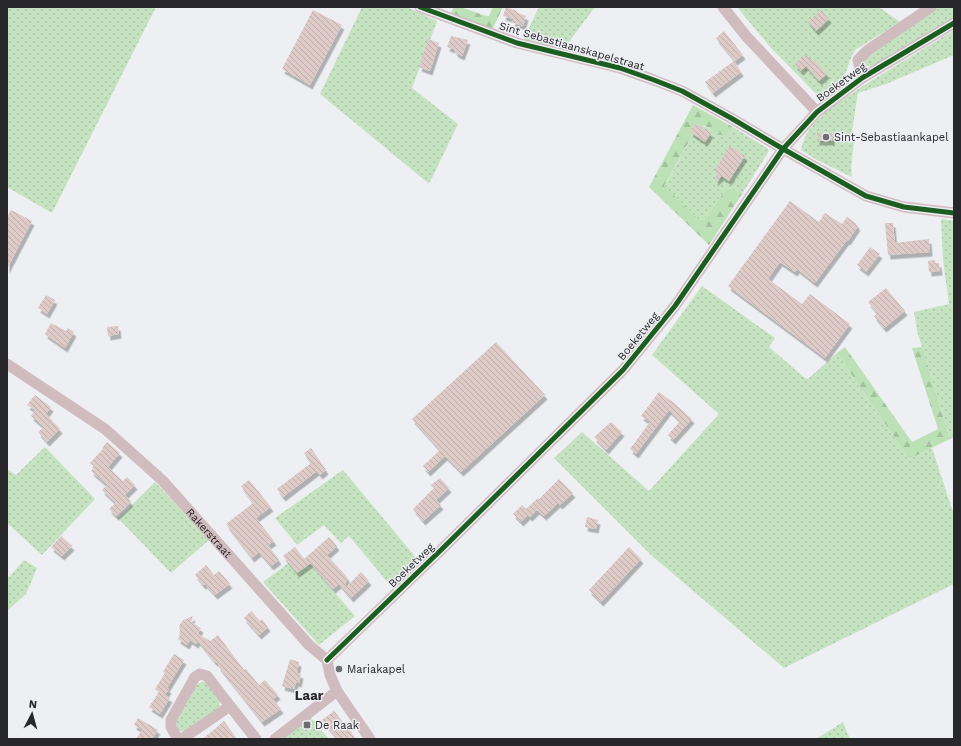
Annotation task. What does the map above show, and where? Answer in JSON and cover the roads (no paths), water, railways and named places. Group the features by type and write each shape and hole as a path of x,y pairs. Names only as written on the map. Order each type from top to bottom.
{"street":[{"name":"Sint Sebastiaanskapelstraat","path":"420,7 518,43 620,68 654,80 682,91 866,196 904,207 954,213"},
{"path":"723,7 746,36 817,112"},
{"path":"862,78 858,60 868,50 931,7"},
{"name":"Boeketweg","path":"327,660 623,370 675,306 783,149 817,112 862,78 954,23"},
{"name":"Rakerstraat","path":"7,364 105,429 162,480 309,645 327,660"},
{"path":"327,660 330,676 337,691 370,739"},
{"path":"178,739 172,727 171,720 195,677 200,674 207,676 256,739"},
{"path":"275,739 337,691"},
{"path":"182,739 230,706"}],"place":[{"name":"Sint-Sebastiaankapel","path":"826,137"},
{"name":"Mariakapel","path":"339,669"},
{"name":"De Raak","path":"307,725"}],"district":[{"name":"Laar","path":"309,695"}]}
